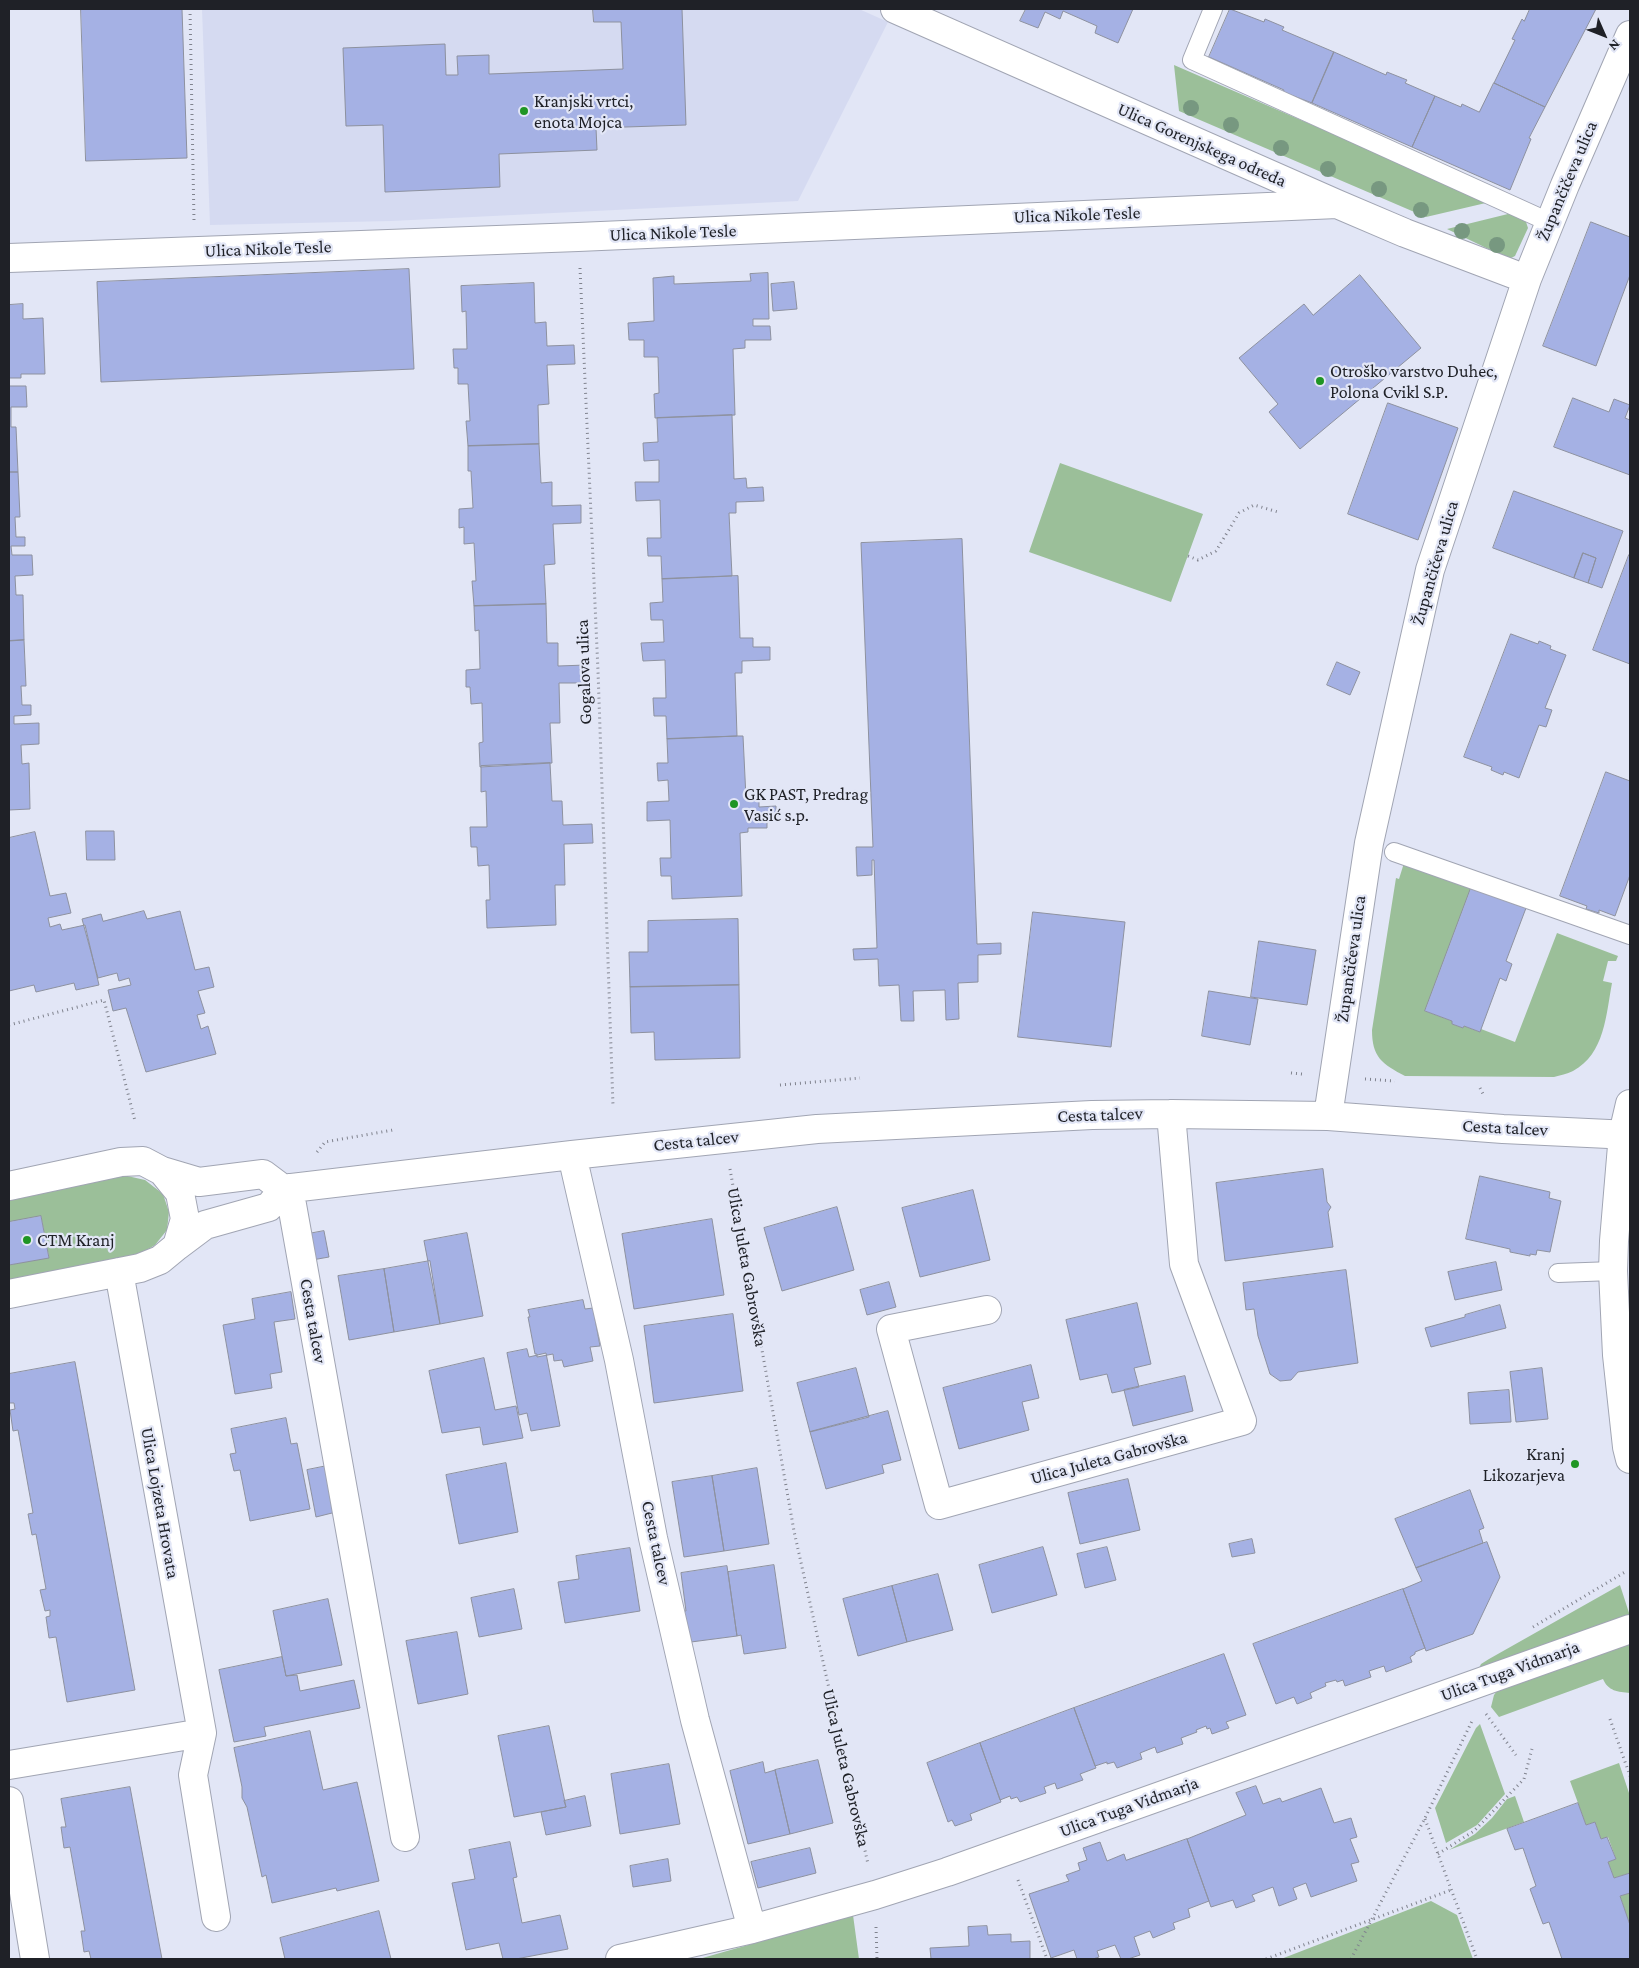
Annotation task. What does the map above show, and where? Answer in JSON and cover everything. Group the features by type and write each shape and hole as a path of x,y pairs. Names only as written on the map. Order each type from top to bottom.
{"street":[{"name":"Ulica Gorenjskega odreda","path":"895,9 1337,204 1405,233 1512,274"},
{"name":"Župančičeva ulica","path":"1328,1116 1369,843 1430,570 1524,284 1630,35"},
{"name":"Ulica Nikole Tesle","path":"9,258 578,237 1337,204"},
{"path":"1630,1104 1613,1271 1617,1356 1630,1459"},
{"name":"Ulica Juleta Gabrovška","path":"987,1310 891,1329 939,1505 1242,1421 1184,1264 1171,1114"},
{"name":"Cesta talcev","path":"405,1837 286,1189 572,1155 817,1129 1092,1115 1328,1116 1503,1129 1626,1134"},
{"name":"Cesta talcev","path":"572,1155 619,1360 653,1538 695,1720 752,1929"},
{"path":"9,1186 121,1162 143,1161 162,1170 199,1182 263,1174 286,1189 269,1207 205,1225 160,1260 140,1268 9,1294"},
{"path":"162,1170 180,1193 185,1219 177,1246"},
{"name":"Ulica Lojzeta Hrovata","path":"119,1272 202,1734 192,1775 216,1917"},
{"name":"Ulica Tuga Vidmarja","path":"620,1959 752,1929 875,1895 947,1872 1630,1629"},
{"path":"9,1765 202,1734"},
{"path":"9,1801 35,1959"}],"lane":[{"path":"1213,9 1192,60 1549,222"},
{"path":"1394,852 1630,935"},
{"path":"1558,1273 1613,1271"}],"path":[{"path":"190,9 195,252"},
{"name":"Gogalova ulica","path":"578,237 598,671 614,1106"},
{"path":"1188,556 1198,560 1216,551 1240,513 1254,505 1278,512"},
{"path":"9,1025 104,1000 135,1121"},
{"path":"780,1086 860,1078"},
{"path":"325,1142 393,1130"},
{"name":"Ulica Juleta Gabrovška","path":"729,1164 794,1531 875,1895 877,1959"},
{"path":"1532,1628 1625,1572"},
{"path":"1352,1959 1425,1818 1494,1677"},
{"path":"1480,1706 1516,1755"},
{"path":"1610,1719 1630,1776"},
{"path":"1438,1854 1474,1832 1524,1779 1532,1749"},
{"path":"1425,1818 1477,1959"},
{"path":"1006,1850 1047,1959"},
{"path":"1266,1959 1451,1890"}],"shaded area":[{"name":"Kranjski vrtci, enota Mojca","path":"202,9 859,9 888,22 798,201 391,221 210,225"}],"green space":[{"path":"1174,65 1490,202 1426,217 1179,111"},
{"path":"1512,213 1525,219 1528,228 1515,256 1509,259 1447,229"},
{"path":"1060,463 1203,514 1171,602 1029,552"},
{"path":"1404,863 1471,888 1425,1011 1452,1021 1452,1024 1480,1032 1481,1029 1515,1042 1557,933 1618,956 1616,961 1608,961 1603,981 1612,983 1605,1020 1598,1044 1584,1064 1571,1072 1554,1077 1405,1076 1390,1068 1380,1059 1374,1047 1372,1030 1396,878 1399,879"},
{"path":"123,1175 145,1180 163,1194 169,1212 167,1230 155,1245 137,1256 9,1282 9,1265 49,1257 41,1216 9,1222 9,1198"},
{"path":"1620,1585 1630,1616 1478,1670 1481,1664 1489,1659"},
{"path":"1630,1640 1630,1693 1611,1688 1603,1679 1499,1717 1491,1707 1494,1695 1500,1687"},
{"path":"1480,1724 1505,1794 1477,1825 1446,1843 1435,1808 1476,1728"},
{"path":"1619,1763 1630,1796 1630,1873 1614,1878 1608,1862 1616,1859 1608,1837 1601,1839 1595,1822 1586,1825 1570,1781"},
{"path":"1515,1796 1524,1822 1449,1850 1475,1834 1492,1818 1507,1799"},
{"path":"1630,1893 1630,1925 1620,1896"},
{"path":"1431,1901 1457,1915 1473,1959 1281,1959"},
{"path":"853,1915 859,1959 699,1959"}],"building":[{"path":"81,9 182,9 187,158 86,161"},
{"path":"593,9 682,9 686,125 596,128 597,150 499,154 500,187 385,192 383,125 346,126 343,48 445,44 446,75 458,75 457,56 489,55 489,74 623,69 621,22 594,22"},
{"path":"1026,9 1133,9 1118,43 1095,33 1097,26 1063,11 1060,19 1045,12 1038,28 1020,21"},
{"path":"1230,9 1264,22 1265,19 1284,27 1282,30 1334,52 1312,103 1283,92 1284,90 1209,57"},
{"path":"1530,9 1596,9 1545,107 1494,83 1515,40 1512,39 1522,19 1524,21"},
{"path":"1334,52 1386,75 1387,72 1407,80 1405,83 1435,96 1412,147 1312,103"},
{"path":"1494,83 1545,107 1529,138 1531,139 1510,190 1412,147 1435,96 1461,107 1462,104 1479,112"},
{"path":"1591,222 1630,237 1630,275 1596,366 1543,346"},
{"path":"409,269 414,369 101,382 97,282"},
{"path":"768,273 769,319 753,319 753,326 770,326 771,340 745,340 745,348 733,349 735,415 655,418 654,394 659,393 658,357 644,357 644,340 629,340 628,323 654,321 653,278 674,276 674,284 751,281 750,274"},
{"name":"Otroško varstvo Duhec, Polona Cvikl S.P.","path":"1360,275 1421,348 1300,449 1269,412 1278,404 1239,358 1304,304 1313,315"},
{"path":"794,282 797,309 773,311 771,284"},
{"path":"534,283 535,323 546,322 547,346 574,345 575,364 547,365 549,404 538,405 539,444 468,446 466,421 470,421 468,384 458,384 458,368 454,368 453,349 467,349 466,311 462,312 461,286"},
{"path":"23,304 23,319 43,318 45,374 21,374 21,378 9,378 9,305"},
{"path":"9,386 26,386 27,407 11,407 11,427 16,427 18,472 9,472"},
{"path":"1573,398 1609,412 1614,399 1630,405 1625,418 1630,420 1630,475 1554,447"},
{"path":"1388,403 1458,428 1418,540 1348,514"},
{"path":"732,415 734,479 746,478 747,488 763,487 764,501 736,502 736,513 729,513 732,576 662,579 661,556 648,556 647,538 661,538 660,500 636,501 635,482 659,482 659,460 644,461 643,443 658,442 657,418"},
{"path":"539,444 541,483 552,482 552,506 581,505 581,523 553,524 555,564 544,565 546,604 474,606 472,581 476,581 474,543 464,544 464,527 459,528 459,509 473,508 471,471 468,471 468,446"},
{"path":"9,472 18,472 20,517 15,517 16,537 25,537 25,546 11,546 12,555 32,555 33,575 15,576 16,595 23,595 24,640 9,641"},
{"path":"1514,491 1623,531 1602,588 1588,583 1596,558 1583,553 1574,578 1493,548"},
{"path":"962,539 977,944 1001,943 1001,954 978,955 978,982 958,983 959,1019 946,1020 945,990 913,991 914,1021 901,1021 899,985 879,986 878,959 854,960 853,949 877,948 874,860 872,860 872,875 857,876 856,847 873,847 861,543"},
{"path":"1583,553 1596,558 1588,583 1574,578"},
{"path":"1630,556 1630,664 1593,650"},
{"path":"738,576 740,638 753,638 753,647 770,647 770,660 742,661 742,673 735,673 737,736 667,739 666,716 654,716 653,698 666,698 665,660 643,661 641,643 664,642 663,620 651,620 650,603 663,602 662,579"},
{"path":"546,604 547,643 558,643 558,666 586,665 587,683 559,683 560,723 550,723 552,763 480,767 479,743 483,742 482,703 471,704 470,687 466,687 466,670 480,669 479,630 475,631 474,606"},
{"path":"1511,634 1538,644 1539,641 1551,646 1550,649 1566,655 1545,708 1552,710 1546,727 1539,725 1519,778 1504,772 1503,775 1491,770 1492,767 1464,757"},
{"path":"24,640 26,686 21,686 22,705 31,705 31,715 14,716 14,724 39,723 39,744 21,745 22,764 29,763 30,809 9,810 9,641"},
{"path":"1337,662 1360,672 1350,695 1327,685"},
{"path":"743,736 746,798 759,798 759,807 776,806 776,820 767,820 767,828 748,828 748,832 740,833 742,896 672,899 671,876 661,876 660,858 671,858 670,820 647,821 647,802 669,801 668,780 658,781 657,763 668,763 667,739"},
{"path":"550,763 552,801 562,801 563,825 592,824 593,843 564,844 565,885 555,885 556,925 487,928 486,900 490,900 489,865 478,866 477,847 471,847 470,827 487,827 486,791 481,792 481,766"},
{"path":"1606,772 1630,781 1630,875 1615,916 1599,910 1599,913 1586,909 1587,906 1560,896"},
{"path":"86,831 114,831 115,860 87,860"},
{"path":"35,832 50,896 66,893 71,913 48,918 50,927 60,924 62,930 85,925 99,985 76,990 74,983 36,992 34,985 9,991 9,838"},
{"path":"1471,888 1512,900 1511,903 1526,908 1506,961 1512,964 1506,981 1500,978 1480,1032 1452,1024 1452,1021 1425,1011"},
{"path":"144,911 147,919 180,911 195,970 209,967 214,987 198,991 205,1013 197,1015 201,1029 208,1026 216,1054 146,1072 126,1008 113,1011 108,990 131,985 129,978 119,981 117,973 98,978 82,919 101,914 103,921"},
{"path":"1033,912 1125,922 1111,1047 1018,1037"},
{"path":"738,919 739,985 630,987 629,952 648,952 648,921"},
{"path":"1259,941 1316,950 1307,1005 1251,997"},
{"path":"739,985 740,1058 655,1060 654,1032 631,1033 630,987"},
{"path":"1209,991 1258,999 1250,1045 1202,1036"},
{"path":"1323,1169 1327,1202 1331,1207 1328,1212 1333,1247 1225,1261 1216,1183"},
{"path":"1480,1176 1550,1192 1549,1198 1561,1201 1550,1252 1537,1250 1536,1255 1530,1254 1530,1256 1510,1252 1510,1249 1466,1239"},
{"path":"973,1190 990,1260 920,1277 902,1208"},
{"path":"837,1207 854,1270 782,1291 764,1228"},
{"name":"CTM Kranj","path":"41,1216 49,1258 9,1265 9,1222"},
{"path":"712,1219 724,1295 634,1309 622,1234"},
{"path":"324,1231 329,1257 312,1260 308,1234"},
{"path":"467,1233 483,1316 440,1324 424,1241"},
{"path":"430,1261 440,1324 394,1332 384,1269"},
{"path":"1496,1262 1502,1290 1455,1300 1448,1272"},
{"path":"384,1269 394,1332 349,1340 338,1276"},
{"path":"1346,1270 1358,1363 1298,1372 1291,1380 1280,1381 1270,1374 1258,1336 1254,1309 1246,1310 1243,1283"},
{"path":"889,1282 896,1307 867,1315 860,1290"},
{"path":"291,1292 295,1319 274,1322 282,1372 270,1374 272,1388 235,1394 223,1325 255,1319 252,1299"},
{"path":"583,1300 585,1309 593,1308 600,1346 590,1347 593,1361 564,1367 562,1360 554,1361 553,1354 537,1357 528,1310"},
{"path":"1137,1303 1151,1364 1134,1368 1139,1387 1112,1393 1107,1374 1080,1380 1066,1320"},
{"path":"1500,1305 1506,1328 1431,1347 1425,1328"},
{"path":"733,1314 743,1391 654,1403 644,1326"},
{"path":"527,1349 529,1357 546,1353 560,1426 531,1431 527,1413 519,1415 507,1353"},
{"path":"484,1358 495,1410 516,1406 523,1438 483,1445 480,1427 442,1433 429,1371"},
{"path":"75,1362 135,1690 67,1702 56,1637 49,1638 46,1617 50,1616 50,1610 45,1611 40,1590 46,1589 36,1534 32,1535 28,1514 33,1513 18,1430 13,1431 10,1410 15,1409 14,1403 9,1403 9,1374"},
{"path":"1031,1365 1039,1398 1022,1402 1029,1430 959,1449 943,1388"},
{"path":"856,1368 869,1417 810,1432 797,1383"},
{"path":"1542,1368 1548,1419 1516,1422 1510,1372"},
{"path":"1185,1376 1193,1411 1133,1426 1124,1390"},
{"path":"1509,1390 1511,1422 1470,1424 1468,1393"},
{"path":"888,1411 901,1460 882,1465 884,1473 826,1489 810,1432"},
{"path":"286,1418 291,1444 297,1443 310,1509 250,1521 240,1470 234,1471 230,1454 236,1453 231,1429"},
{"path":"506,1463 518,1532 459,1544 446,1475"},
{"path":"327,1466 336,1512 316,1517 307,1470"},
{"path":"757,1468 769,1544 724,1551 712,1476"},
{"path":"712,1476 724,1551 684,1557 672,1482"},
{"path":"1128,1479 1140,1530 1080,1544 1068,1493"},
{"path":"1470,1490 1484,1528 1479,1530 1483,1543 1416,1568 1395,1519"},
{"path":"1252,1539 1255,1553 1232,1557 1229,1544"},
{"path":"1487,1542 1500,1577 1473,1634 1426,1651 1403,1589 1422,1581 1416,1568"},
{"path":"1043,1547 1057,1595 992,1613 979,1565"},
{"path":"1107,1547 1116,1580 1085,1588 1077,1554"},
{"path":"630,1548 640,1611 565,1623 558,1582 579,1579 576,1556"},
{"path":"774,1565 786,1648 744,1654 741,1635 737,1636 728,1572"},
{"path":"727,1566 737,1636 691,1642 691,1639 687,1639 683,1611 686,1611 681,1573"},
{"path":"938,1574 953,1630 907,1642 892,1586"},
{"path":"892,1586 907,1642 858,1656 843,1599"},
{"path":"514,1589 522,1629 479,1637 471,1598"},
{"path":"1403,1589 1425,1648 1415,1652 1410,1657 1412,1662 1386,1672 1384,1666 1369,1671 1371,1677 1345,1686 1343,1680 1325,1683 1326,1686 1310,1693 1312,1698 1297,1704 1294,1697 1276,1704 1253,1644"},
{"path":"328,1599 342,1665 286,1676 273,1611"},
{"path":"457,1632 468,1694 418,1704 406,1641"},
{"path":"1224,1654 1246,1715 1226,1722 1229,1728 1212,1734 1210,1728 1207,1729 1206,1726 1196,1730 1197,1732 1181,1738 1183,1744 1157,1753 1155,1747 1140,1753 1142,1759 1117,1768 1114,1762 1095,1766 1074,1708"},
{"path":"282,1657 286,1676 297,1675 300,1691 354,1680 360,1708 264,1727 266,1736 234,1742 219,1670"},
{"path":"1074,1708 1096,1768 1080,1774 1083,1780 1057,1789 1055,1783 1044,1787 1046,1793 1020,1802 1017,1797 1011,1799 1010,1796 1000,1800 980,1743"},
{"path":"549,1726 566,1807 514,1817 498,1736"},
{"path":"310,1731 323,1790 357,1782 379,1881 337,1891 336,1888 272,1903 266,1875 262,1877 247,1807 242,1798 242,1787 234,1748"},
{"path":"980,1743 1001,1802 970,1814 972,1820 955,1826 952,1820 948,1822 927,1763"},
{"path":"818,1760 833,1823 790,1834 775,1770"},
{"path":"763,1762 765,1773 775,1770 790,1834 748,1844 730,1771"},
{"path":"669,1764 680,1824 620,1834 611,1774"},
{"path":"1256,1786 1263,1804 1280,1798 1282,1802 1321,1788 1334,1823 1351,1818 1357,1837 1350,1839 1359,1862 1351,1864 1357,1881 1311,1897 1306,1883 1293,1888 1297,1899 1279,1906 1273,1887 1252,1895 1255,1901 1236,1908 1233,1900 1211,1907 1187,1839 1246,1815 1236,1793"},
{"path":"130,1787 162,1959 91,1959 89,1951 84,1952 81,1931 85,1931 70,1847 64,1848 61,1827 66,1827 61,1799"},
{"path":"585,1796 591,1826 546,1835 541,1812 566,1807 564,1801"},
{"path":"1578,1803 1586,1825 1595,1822 1601,1839 1607,1837 1616,1859 1608,1862 1614,1878 1630,1873 1630,1893 1620,1896 1630,1925 1630,1959 1562,1959 1549,1922 1543,1924 1530,1889 1536,1886 1523,1848 1515,1850 1507,1829"},
{"path":"1187,1839 1209,1901 1188,1909 1190,1917 1173,1923 1175,1929 1153,1938 1150,1931 1134,1937 1140,1955 1121,1959 1115,1945 1097,1951 1099,1957 1093,1959 1077,1959 1074,1950 1051,1958 1029,1894 1069,1881 1066,1875 1080,1870 1078,1863 1087,1860 1083,1848 1100,1842 1107,1861 1124,1854 1126,1860"},
{"path":"510,1842 517,1877 513,1878 522,1923 560,1915 568,1949 516,1959 503,1959 499,1943 466,1950 452,1883 475,1879 469,1850"},
{"path":"810,1848 816,1873 758,1888 751,1862"},
{"path":"668,1859 671,1881 633,1887 630,1866"},
{"path":"379,1911 391,1959 285,1959 280,1938"},
{"path":"987,1926 988,1935 1011,1934 1011,1942 1030,1941 1030,1959 931,1959 930,1948 969,1946 968,1927"}],"place":[{"name":"Kranjski vrtci, enota Mojca","path":"524,111"},
{"name":"Otroško varstvo Duhec, Polona Cvikl S.P.","path":"1320,381"},
{"name":"GK PAST, Predrag Vasić s.p.","path":"734,804"},
{"name":"CTM Kranj","path":"27,1240"},
{"name":"Kranj Likozarjeva","path":"1575,1464"}]}
